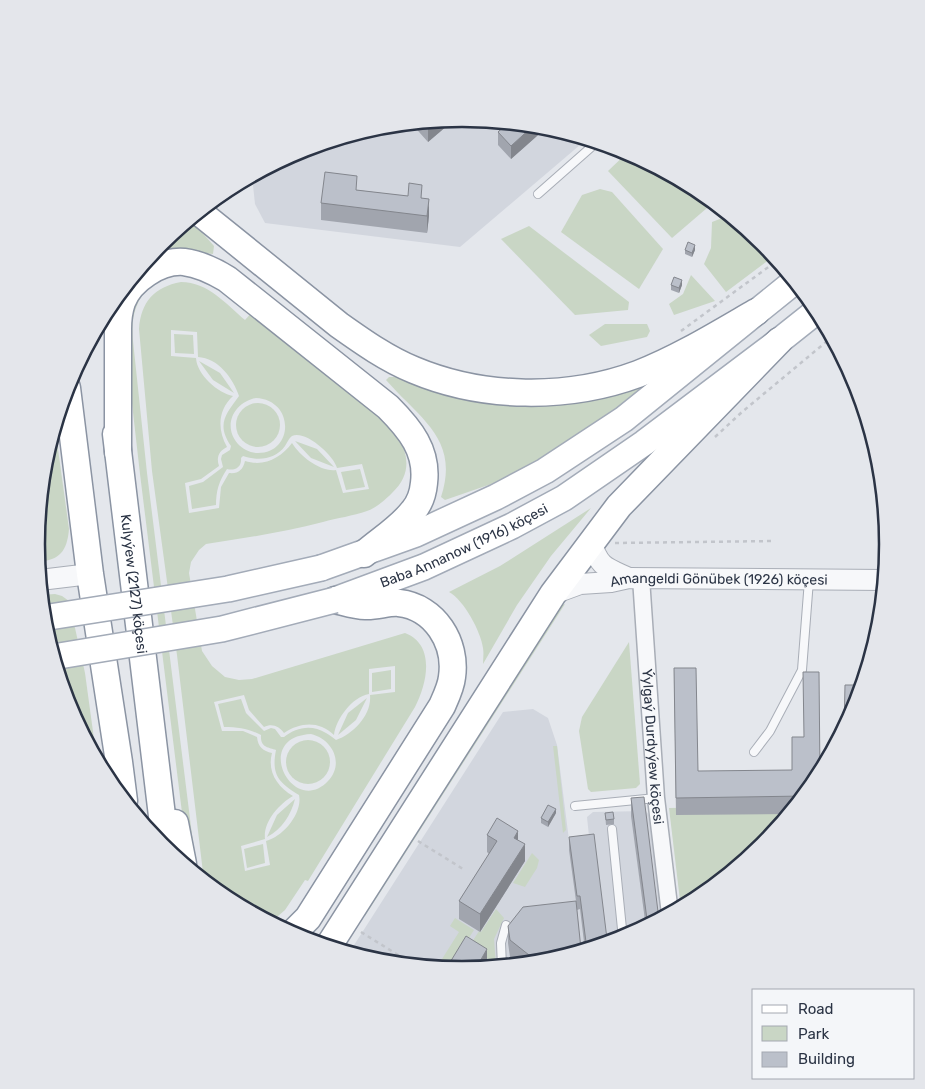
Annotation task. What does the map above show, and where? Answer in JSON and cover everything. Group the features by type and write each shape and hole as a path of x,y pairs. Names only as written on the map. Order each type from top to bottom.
{"highway":[{"path":"204,216 339,325 362,341 415,370 468,386 494,390 535,392 579,390 599,385 637,374 674,358 756,312"},
{"path":"140,280 146,274 173,262 183,262 214,271 227,279 388,407 405,425 417,441 425,466 424,489 414,510 404,521 364,554"},
{"path":"118,452 118,330 119,316 124,301"},
{"name":"Kulyýew (2127) köçesi","path":"103,332 164,837"},
{"path":"332,941 553,594 602,549 626,499 779,341"},
{"path":"69,405 90,574 123,787"},
{"path":"65,416 75,459"},
{"path":"298,928 308,918 437,714 445,699 452,678 453,664 447,638 441,628 421,610 400,603 365,606 335,600"},
{"path":"154,748 171,802 181,852"},
{"path":"118,781 120,762"}],"main road":[{"path":"52,617 228,589 322,568 416,534 496,497 545,471 624,419 790,285"},
{"name":"Baba Annanow (1916) köçesi","path":"60,656 222,629 335,600 424,567 512,526 564,498 644,443 811,315"}],"street":[{"path":"602,549 607,568 635,578"},
{"path":"47,579 90,574"},
{"name":"Amangeldi Gönübek (1926) köçesi","path":"553,594 580,584 635,578 878,580"},
{"name":"Ýylgaý Durdyýew köçesi","path":"635,578 656,798 669,907"}],"lane":[{"path":"538,194 591,147"},
{"path":"754,752 770,732 802,670 809,580"},
{"path":"575,806 656,798"},
{"path":"612,829 622,930"},
{"path":"501,960 500,943 506,925"}],"path":[{"path":"676,334 772,264"},
{"path":"709,442 827,341"},
{"path":"602,549 620,537"},
{"path":"602,549 775,541"},
{"path":"417,841 463,869"},
{"path":"355,938 360,931 401,957"}],"shaded area":[{"path":"435,128 490,128 544,135 581,144 460,247 265,223 255,204 254,183 278,170 328,149 381,135"},
{"path":"533,709 548,718 557,745 570,848 590,846 587,817 593,812 646,811 653,820 664,910 597,940 571,948 517,958 490,961 435,961 381,954 352,948 503,712"}],"green space":[{"path":"621,159 671,183 708,207 672,238 608,171"},
{"path":"600,189 612,192 663,249 639,289 561,232 582,195"},
{"path":"723,218 768,260 726,292 704,264 711,248 712,222"},
{"path":"195,224 214,246 213,254 177,250 162,255"},
{"path":"529,226 629,302 628,310 575,315 501,239"},
{"path":"187,269 249,305 244,311 222,292 197,278 189,276 171,277 155,284 142,296 133,322 133,341 147,473 196,866 188,859 125,342 125,319 144,285"},
{"path":"691,275 715,301 674,315 669,304 683,294"},
{"path":"181,282 200,286 224,301 245,320 255,309 382,413 396,432 405,453 405,473 400,483 392,493 370,510 294,529 206,544 199,550 191,562 189,573 202,651 212,666 225,677 239,680 252,679 405,633 415,639 421,646 425,656 425,677 415,707 308,881 305,880 285,910 276,918 231,892 203,872 177,655 152,471 139,329 140,319 146,304 156,292","holes":["171,330 197,332 198,357 212,361 224,370 233,382 239,396 230,408 225,420 224,431 231,446 230,450 222,455 223,467 203,482 189,486 192,509 216,505 218,486 224,473 227,469 237,468 243,456 254,459 271,457 281,451 292,436 298,435 312,440 319,445 331,457 337,468 362,464 369,489 343,493 336,470 317,466 300,453 292,443 283,453 272,460 259,463 245,461 240,471 229,473 221,487 219,508 189,513 185,483 201,479 219,466 219,455 227,447 221,427 222,414 224,407 233,396 221,391 204,377 196,358 171,356","256,398 269,401 278,407 283,416 285,426 283,436 278,445 270,451 258,453 240,446 233,437 231,430 231,423 236,410 248,400","395,666 395,692 370,695 368,710 360,723 349,733 336,740 315,728 299,729 281,737 275,729 271,728 264,731 246,713 241,699 218,704 224,727 234,727 257,733 261,735 263,745 276,750 275,766 278,777 286,786 299,795 298,809 290,823 279,835 266,841 270,865 245,871 241,846 265,839 269,820 277,809 293,796 278,783 272,772 272,753 262,748 258,743 257,737 243,731 222,731 214,702 244,695 249,710 264,727 275,726 284,733 303,725 316,725 334,735 341,716 351,704 369,694 369,669","311,734 325,741 330,746 336,760 335,767 328,781 315,790 302,790 291,783 284,772 281,760 283,748 293,738"]},
{"path":"605,324 647,324 650,331 647,337 601,346 589,335"},
{"path":"174,334 193,335 194,354 175,353"},
{"path":"199,361 220,373 234,393 213,380"},
{"path":"389,377 397,377 452,396 515,406 591,401 651,382 606,419 514,476 445,500 441,497 445,477 445,460 441,445 423,419 386,380"},
{"path":"262,403 274,409 279,416 279,434 274,441 267,446 254,447 246,444 239,437 236,421 239,413 246,406"},
{"path":"295,441 317,449 334,467 311,458"},
{"path":"57,444 69,529 64,549 57,556 46,561 46,517"},
{"path":"360,469 365,487 346,490 341,472"},
{"path":"591,508 551,556 517,605 483,664 482,641 475,625 466,609 449,592 500,566"},
{"path":"48,594 62,596 69,601 85,673 94,740 67,679 53,626"},
{"path":"565,604 365,916 357,912 554,608"},
{"path":"629,642 640,784 636,788 591,792 588,789 579,731 582,717"},
{"path":"391,670 391,689 372,692 372,673"},
{"path":"367,698 356,720 338,735 348,713"},
{"path":"312,740 324,746 329,753 329,771 324,778 317,783 304,784 296,781 289,774 286,758 289,750 296,743"},
{"path":"553,746 557,746 566,830 563,833"},
{"path":"295,799 285,821 267,837 277,815"},
{"path":"788,806 758,840 738,858 717,876 680,901 669,808"},
{"path":"263,844 265,863 247,868 244,849"},
{"path":"532,853 539,860 537,868 525,887 513,883"},
{"path":"496,909 504,918 494,939 496,960 491,961 469,947 479,931 481,932"},
{"path":"455,918 474,930 454,962 441,961 459,932 450,926"}],"building":[{"path":"501,129 526,132 511,146 498,132"},
{"path":"325,172 357,176 356,190 408,196 409,183 422,185 421,198 429,199 427,216 321,203"},
{"path":"688,242 695,245 692,253 685,250"},
{"path":"674,277 682,280 679,288 671,285"},
{"path":"674,668 696,668 698,771 792,770 792,737 804,737 803,672 819,672 820,760 796,796 676,798"},
{"path":"845,685 856,685 848,704 844,712"},
{"path":"644,797 658,913 647,919 631,798"},
{"path":"548,805 556,809 548,822 541,818"},
{"path":"613,812 614,819 606,820 605,813"},
{"path":"497,818 518,831 514,838 525,844 480,914 459,901 497,841 487,835"},
{"path":"594,834 607,936 594,941 586,942 580,896 577,896 569,837"},
{"path":"576,901 581,945 551,952 529,955 510,940 508,926 523,907"},
{"path":"466,936 487,949 480,961 451,962"}]}
